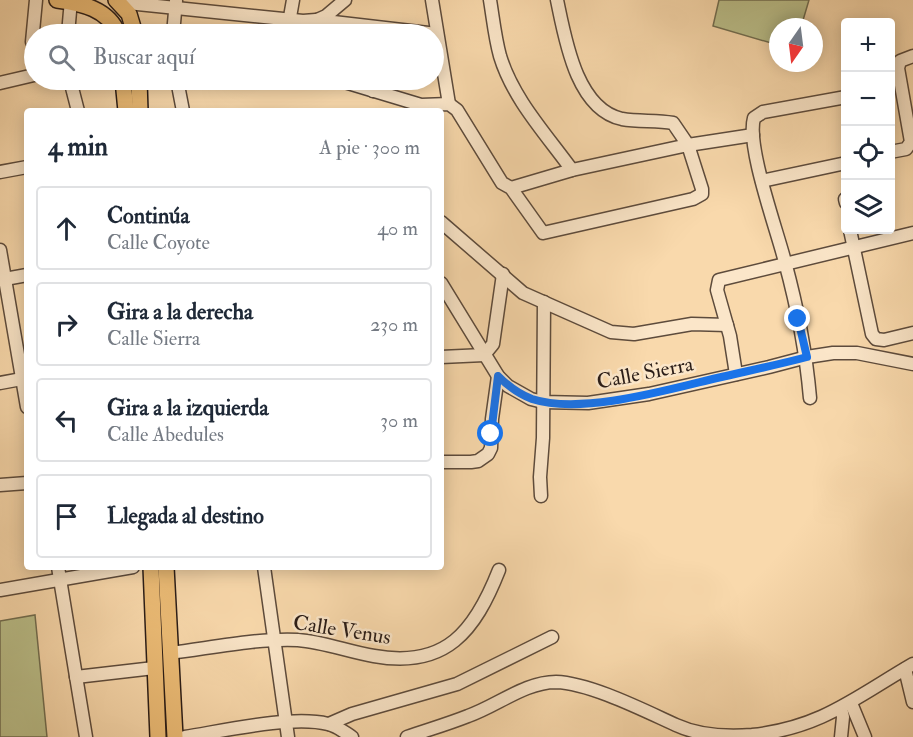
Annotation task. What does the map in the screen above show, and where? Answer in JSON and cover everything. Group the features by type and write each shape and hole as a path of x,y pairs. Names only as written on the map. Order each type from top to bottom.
{"main road":[{"path":"66,1 101,13 112,24"},
{"path":"117,1 129,14 132,24"},
{"path":"124,90 126,108"},
{"path":"139,90 140,108"},
{"path":"151,570 158,737"},
{"path":"166,570 175,737"}],"street":[{"path":"34,24 36,0"},
{"path":"289,24 293,0"},
{"path":"316,20 326,16 345,0"},
{"path":"432,0 436,24"},
{"path":"490,0 499,54 506,73 520,99 572,170"},
{"path":"444,75 449,104 457,111 502,183 511,188 541,231 546,233 693,200 702,194 688,145 673,123 621,119 595,104 577,75 568,50 557,0"},
{"path":"66,1 67,24"},
{"path":"117,1 175,4 290,20 351,24"},
{"path":"174,24 175,4"},
{"path":"895,151 910,146 896,88 900,61 913,56"},
{"path":"0,83 24,77"},
{"path":"73,90 77,108"},
{"path":"179,90 182,108"},
{"path":"373,91 421,105 449,104"},
{"path":"810,398 807,357 786,263 762,181 752,127 754,118 763,112 841,98"},
{"path":"511,188 572,170 688,145 753,135"},
{"path":"762,181 841,164"},
{"path":"0,172 24,167"},
{"path":"444,225 523,293 611,332 634,334 692,324 727,325"},
{"path":"736,374 727,325 717,290 718,281 738,274 853,249 913,233"},
{"path":"851,234 872,334 876,339 884,340 913,333"},
{"path":"0,250 24,378 0,383"},
{"path":"444,357 484,356 493,344 503,274"},
{"path":"5,279 24,276"},
{"name":"Calle Sierra","path":"444,288 498,376 521,394 543,402 602,402 833,353 857,353 913,364"},
{"path":"541,496 544,303"},
{"path":"444,462 478,461 489,454 498,376"},
{"path":"0,485 24,483"},
{"path":"0,590 59,573 96,570"},
{"path":"264,570 288,737"},
{"name":"Calle Venus","path":"170,653 273,641 312,642 376,657 400,659 434,654 450,645 476,618 487,600 499,570"},
{"path":"59,573 86,737"},
{"path":"329,724 352,714 457,684 552,637"},
{"path":"407,737 468,716 535,685 557,682 583,687 695,732 736,737 782,731 846,706 909,666 913,702"},
{"path":"75,677 154,669"},
{"path":"841,737 846,706"},
{"path":"846,706 865,737"},
{"path":"185,737 306,721 329,724 352,737"}],"green space":[{"path":"719,0 809,0 804,18 769,18 769,42 713,26"},
{"path":"35,615 47,737 0,737 0,621"}],"route":[{"path":"491,434 498,376 521,394 543,402 602,402 649,394 807,357 798,319"}]}
